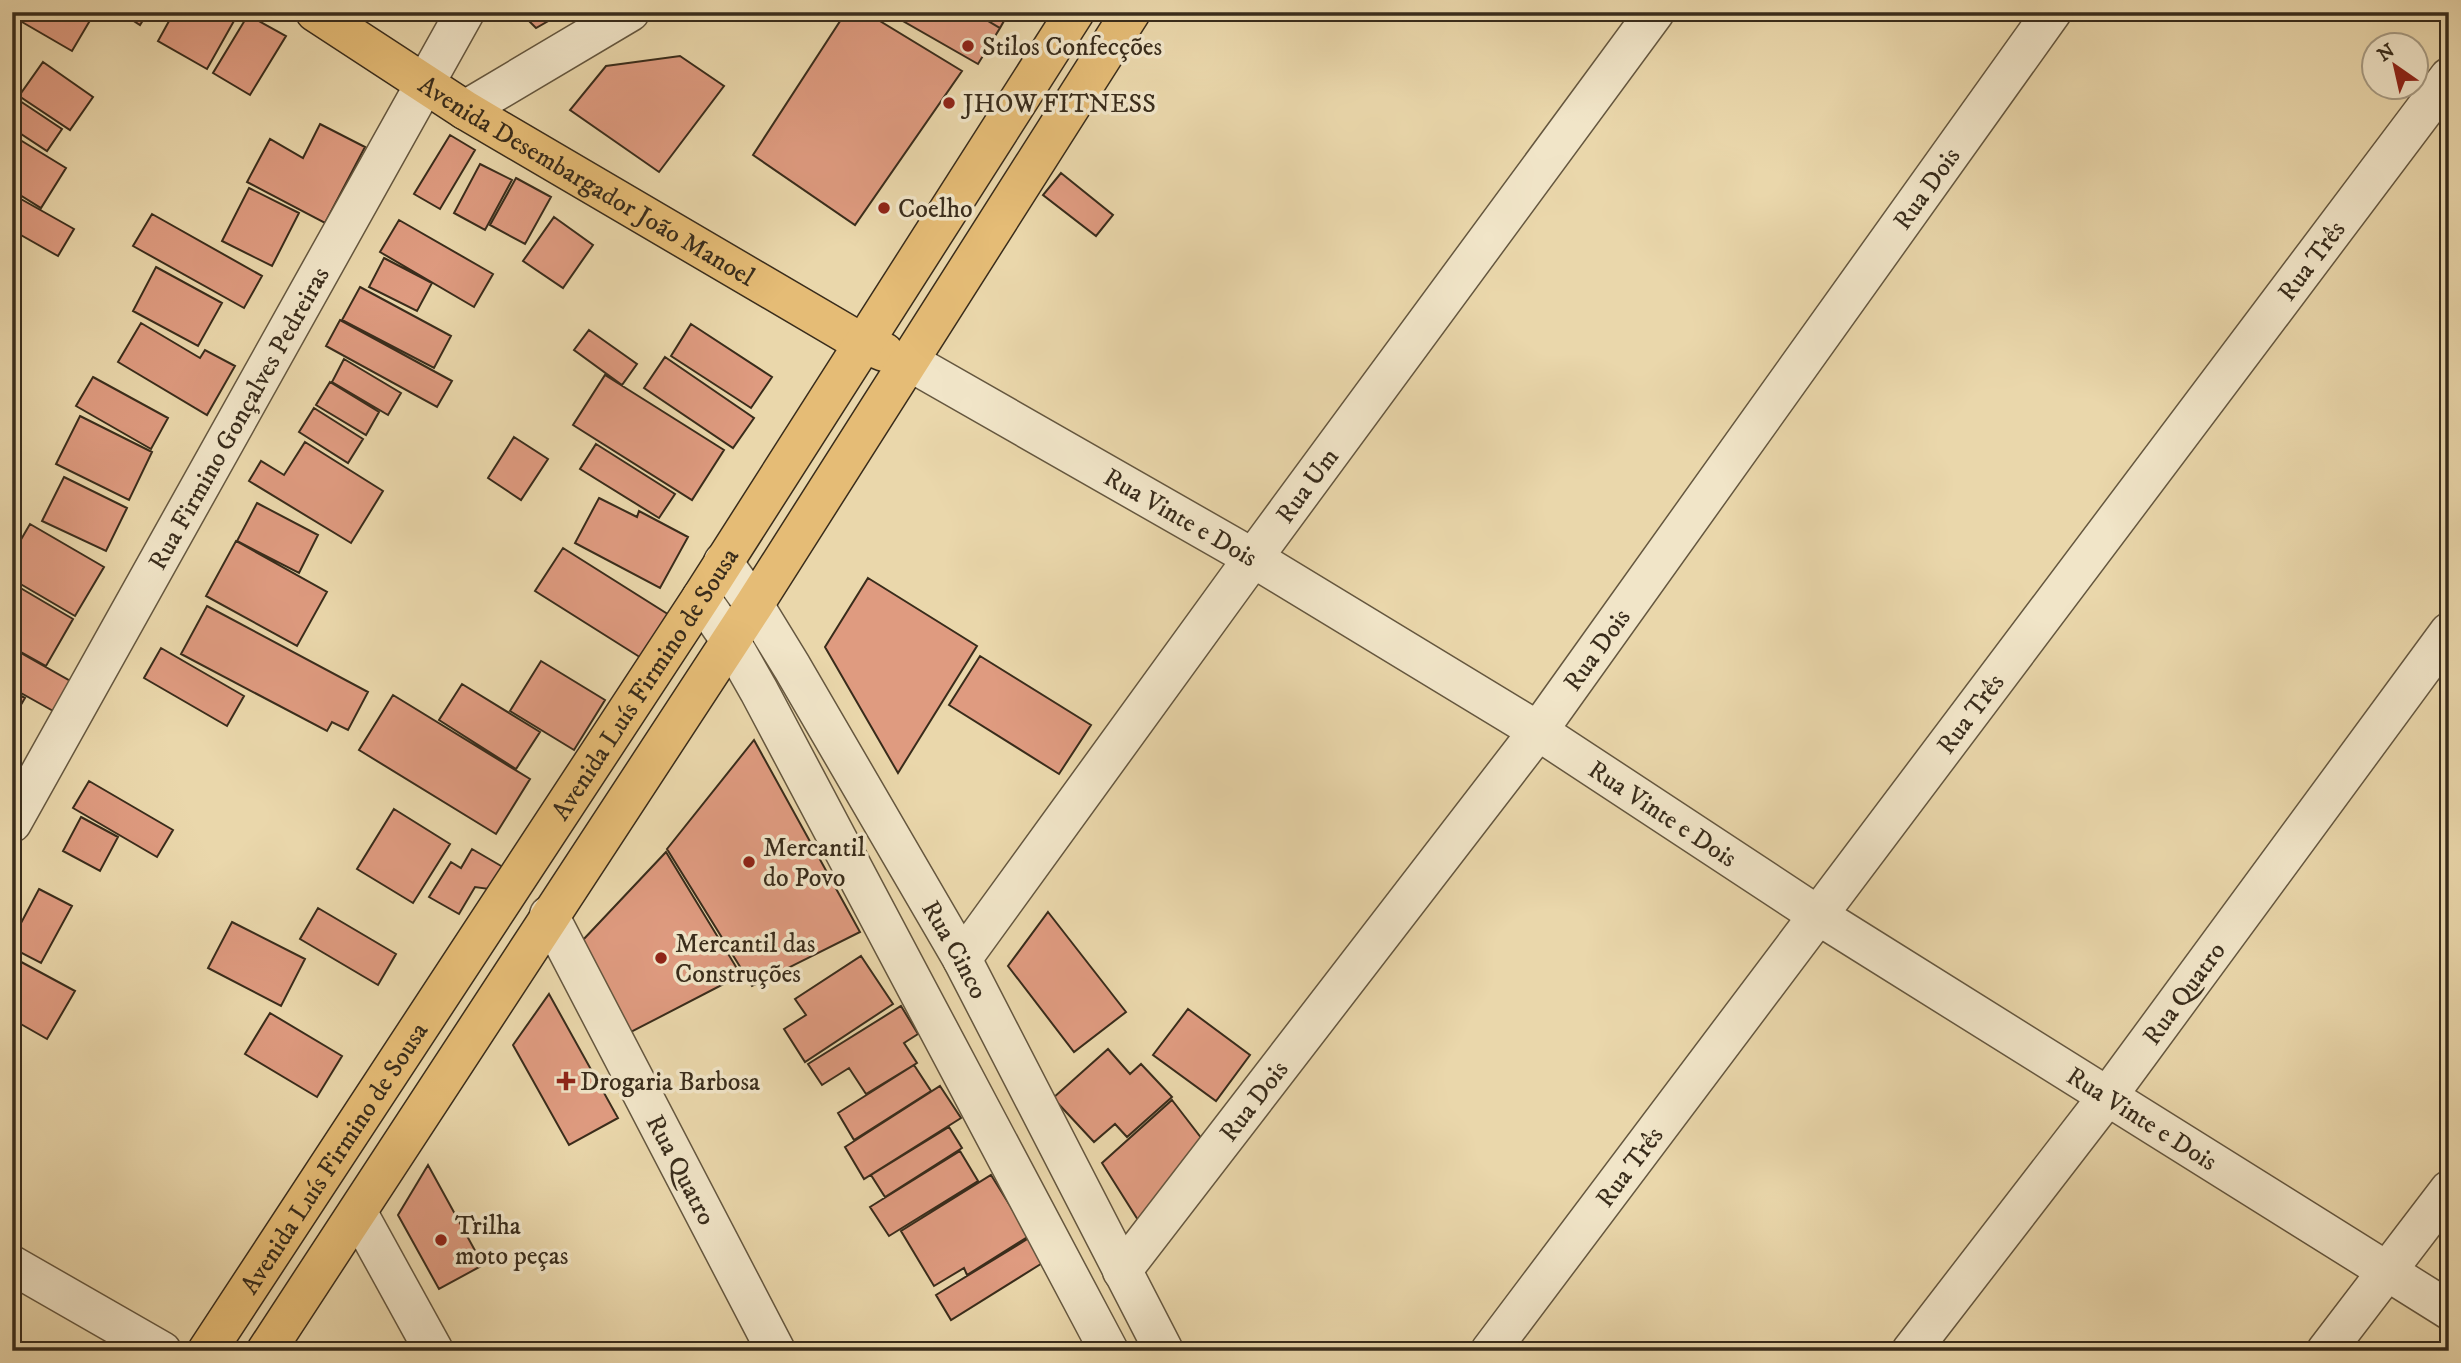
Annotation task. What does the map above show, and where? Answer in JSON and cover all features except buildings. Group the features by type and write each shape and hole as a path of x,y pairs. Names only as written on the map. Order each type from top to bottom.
{"main road":[{"name":"Avenida Desembargador João Manoel","path":"316,12 465,110 862,343"},
{"name":"Avenida Luís Firmino de Sousa","path":"207,1351 701,598 1075,12"},
{"name":"Avenida Luís Firmino de Sousa","path":"266,1351 549,915 754,606 1131,12"},
{"name":"Rua Vinte e Dois","path":"862,343 910,362"},
{"path":"471,950 510,976"}],"street":[{"name":"Rua Firmino Gonçalves Pedreiras","path":"12,823 465,12"},
{"path":"465,110 630,12"},
{"name":"Rua Um","path":"962,959 1655,12"},
{"name":"Rua Dois","path":"1122,1271 1538,731 2052,12"},
{"name":"Rua Três","path":"1490,1351 1816,914 2449,77"},
{"name":"Rua Vinte e Dois","path":"910,362 1253,558 1538,731 1816,914 2449,1310"},
{"name":"Rua Cinco","path":"723,562 754,606 962,959 1164,1351"},
{"name":"Rua Cinco","path":"701,598 730,640 1109,1351"},
{"name":"Rua Quatro","path":"1910,1351 2107,1097 2449,632"},
{"name":"Rua Quatro","path":"549,915 776,1351"},
{"path":"2326,1351 2449,1190"},
{"path":"358,1213 434,1351"},
{"path":"12,1265 162,1351"}],"place":[{"name":"Stilos Confecções","path":"968,46"},
{"name":"JHOW FITNESS","path":"949,103"},
{"name":"Coelho","path":"884,208"},
{"name":"Mercantil do Povo","path":"749,862"},
{"name":"Mercantil das Construções","path":"661,958"},
{"name":"Drogaria Barbosa","path":"566,1081"},
{"name":"Trilha moto peças","path":"441,1240"}]}
